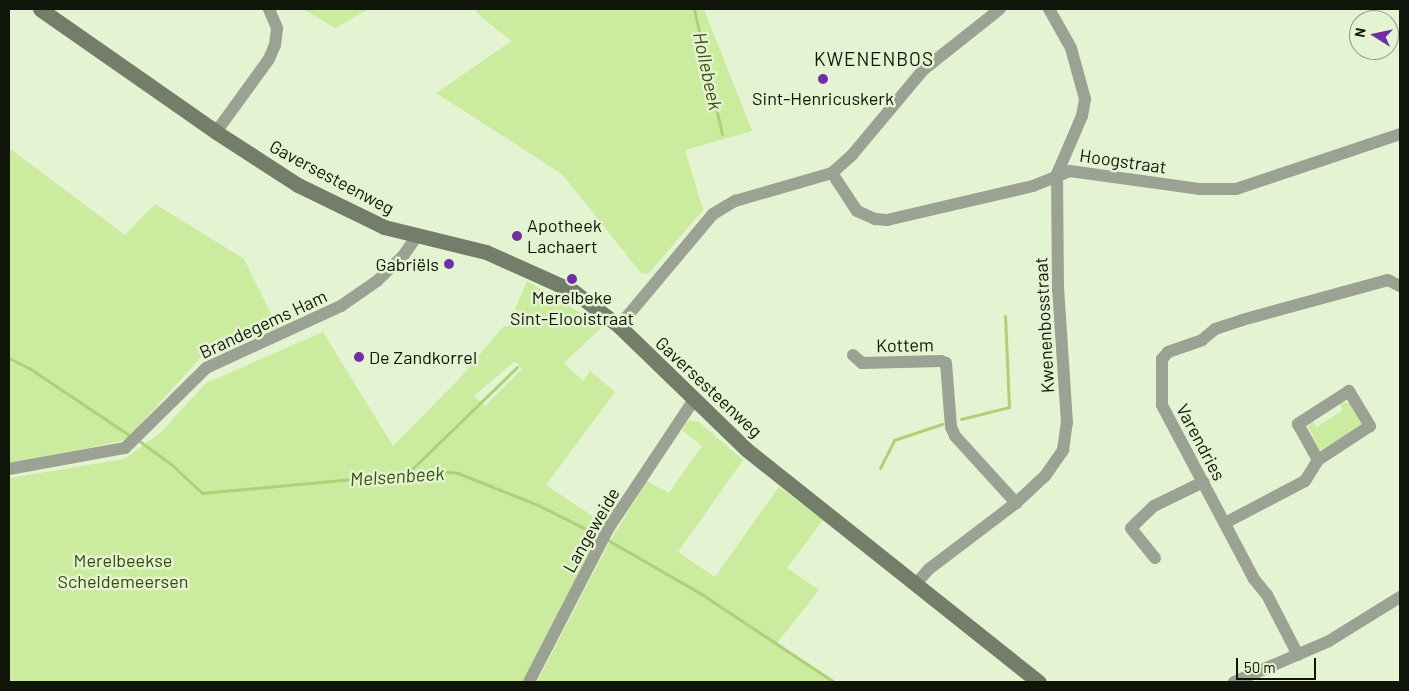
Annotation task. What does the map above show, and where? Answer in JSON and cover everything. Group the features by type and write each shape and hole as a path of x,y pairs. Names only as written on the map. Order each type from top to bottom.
{"street":[{"name":"Gaversesteenweg","path":"40,9 272,169 340,207 384,228 486,252 543,275 573,291 618,326 747,450 1038,682"},
{"path":"216,132 269,59 275,46 277,28 269,9"},
{"path":"618,326 704,222 718,210 735,201 832,173 852,155 923,70 1000,9"},
{"name":"Kwenenbosstraat","path":"915,585 929,569 1016,503 1054,465 1066,437 1058,289 1057,174 1082,116 1084,99 1071,48 1049,9"},
{"name":"Hoogstraat","path":"832,173 857,211 875,219 886,220 1033,186 1057,174 1070,171 1199,189 1236,189 1399,137"},
{"name":"Brandegems Ham","path":"9,469 118,450 132,444 206,368 341,306 377,281 403,256 417,236"},
{"name":"Varendries","path":"1298,655 1225,524 1162,405 1162,359 1168,352 1202,340 1215,329 1317,298 1338,297 1388,280 1400,286"},
{"name":"Kottem","path":"853,356 862,363 941,361 946,363 955,436 1016,503"},
{"path":"1225,524 1305,481 1318,460 1370,426 1349,391 1298,424 1318,460"},
{"name":"Langeweide","path":"530,682 606,532 693,400"},
{"path":"1155,558 1131,528 1154,506 1203,482"},
{"path":"1234,682 1329,641 1400,597"}],"green space":[{"path":"303,9 369,9 335,28"},
{"path":"475,9 704,9 752,131 685,150 703,210 648,274 641,273 562,174 436,93 512,41 480,16"},
{"path":"9,148 125,235 155,204 244,259 278,328 201,357 126,440 9,464"},
{"name":"Merelbeekse Scheldemeersen","path":"527,281 603,326 564,363 583,381 590,371 615,392 546,485 603,523 525,682 9,682 9,478 124,459 160,433 206,383 323,332 393,446 457,381 504,326 508,327","holes":["515,361 522,369 485,406 474,396"]},
{"path":"1339,403 1351,404 1362,422 1360,426 1322,450 1319,449 1308,426 1312,421 1317,427 1343,410"},
{"path":"689,420 699,422 743,460 678,552 715,577 779,487 823,520 787,568 819,590 777,643 834,682 537,682 610,541 647,481 669,493 702,446 682,430"}],"waterway":[{"name":"Hollebeek","path":"694,9 722,134"},
{"path":"961,419 1009,407 1005,316"},
{"name":"Melsenbeek","path":"9,358 29,368 132,437"},
{"path":"408,473 517,367"},
{"path":"880,468 894,440 942,424"},
{"name":"Melsenbeek","path":"138,440 172,465 202,493 439,471 458,473 538,505 600,536"},
{"name":"Melsenbeek","path":"606,539 700,593 834,682"}],"place":[{"name":"Sint-Henricuskerk","path":"823,79"},
{"name":"Apotheek Lachaert","path":"517,236"},
{"name":"Gabriëls","path":"449,264"},
{"name":"Merelbeke Sint-Elooistraat","path":"572,279"},
{"name":"De Zandkorrel","path":"359,357"}],"district":[{"name":"KWENENBOS","path":"874,59"}]}
